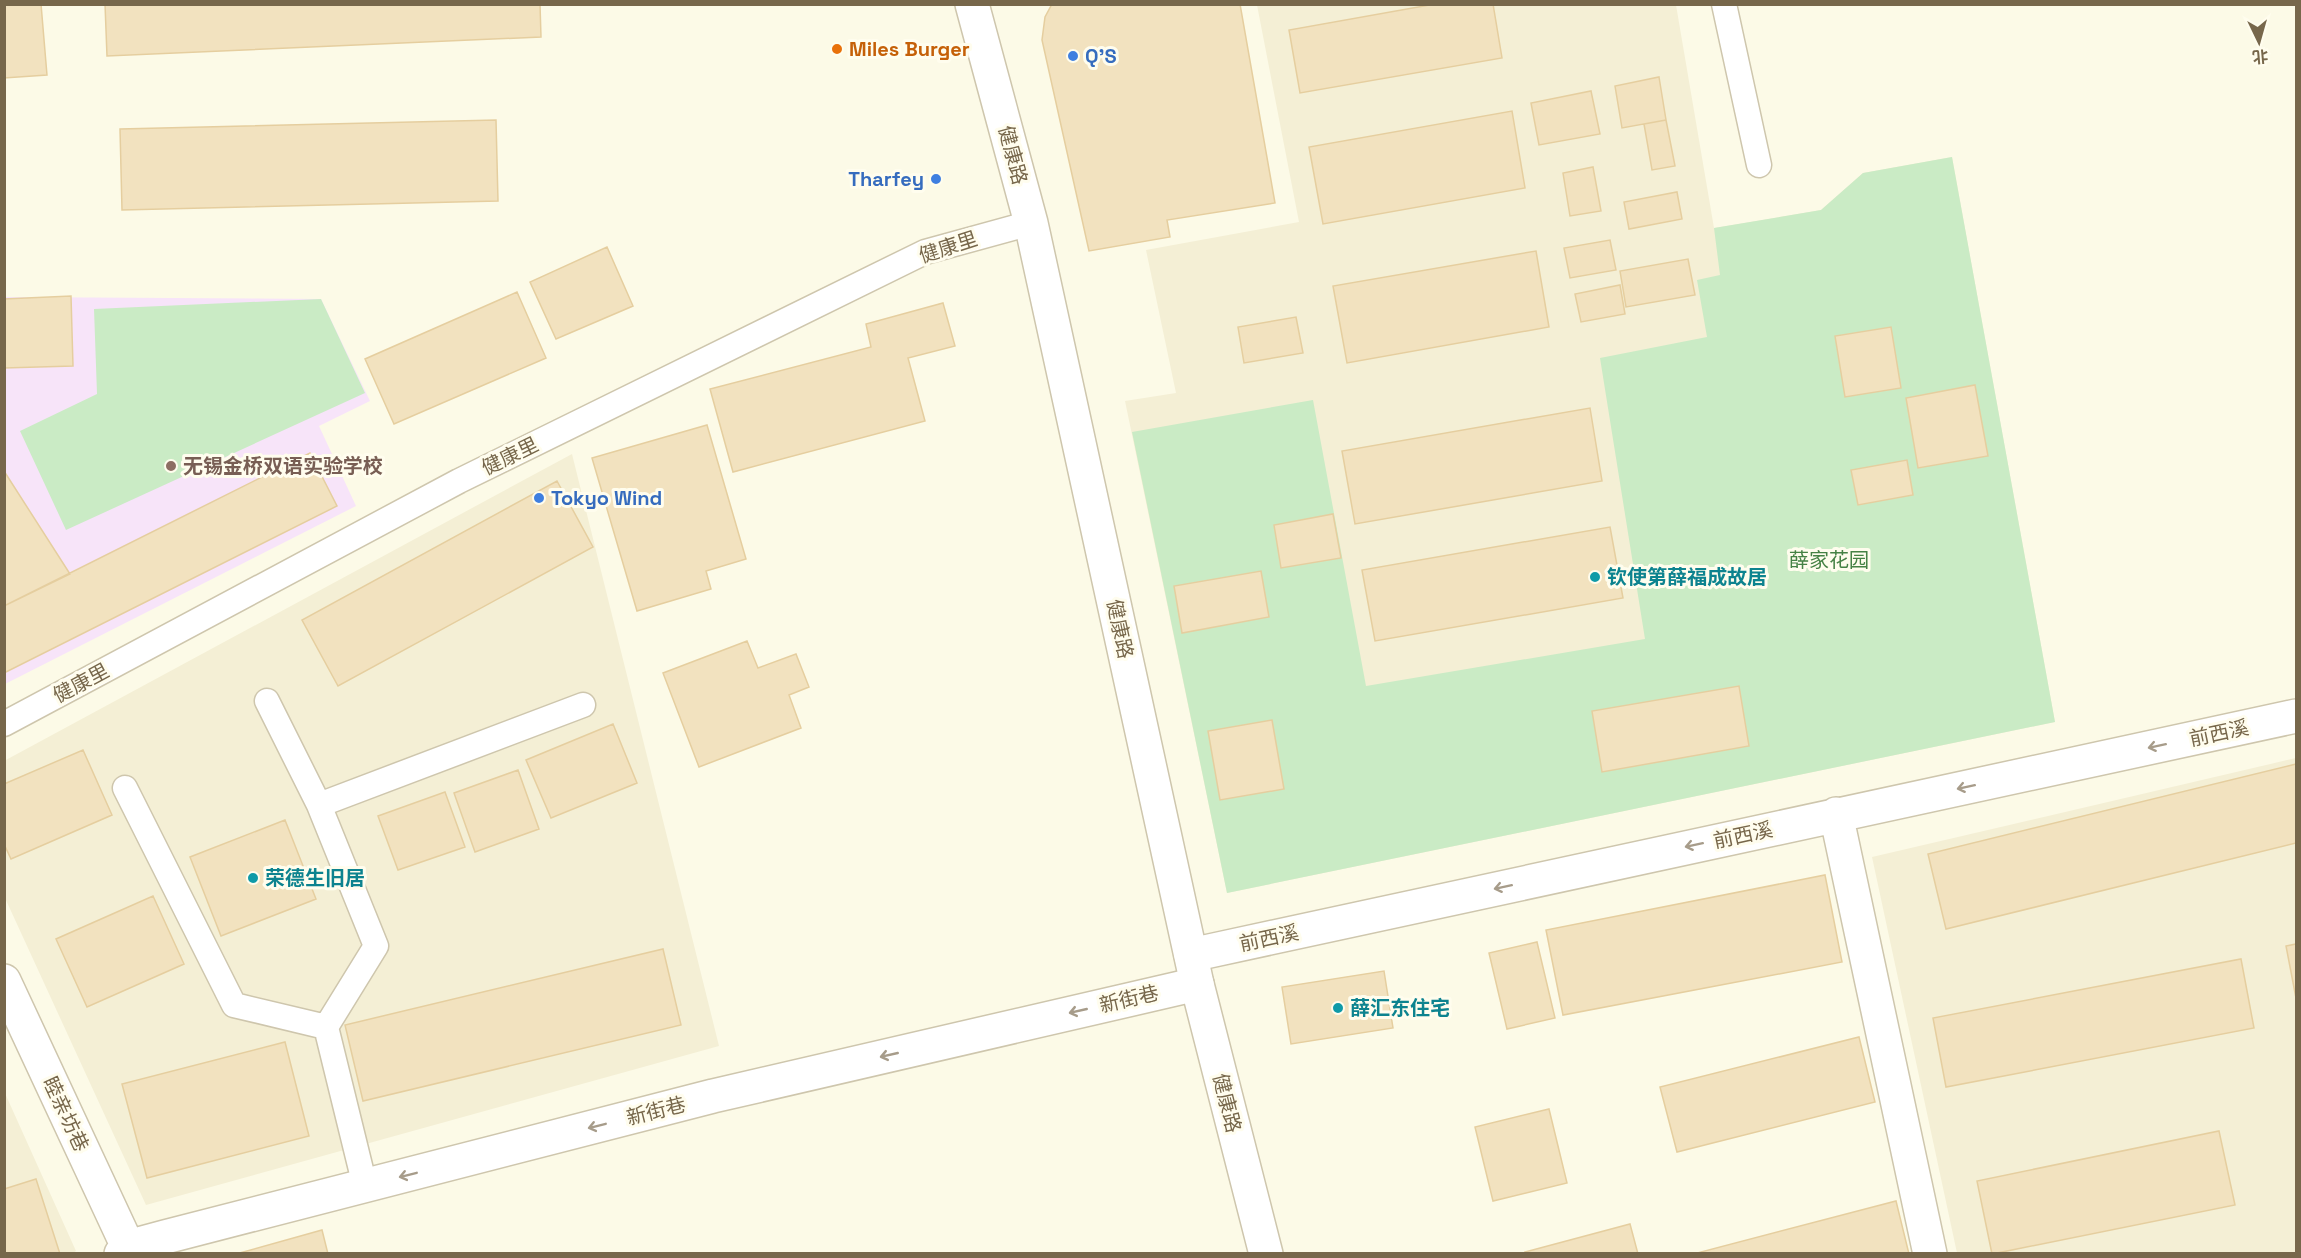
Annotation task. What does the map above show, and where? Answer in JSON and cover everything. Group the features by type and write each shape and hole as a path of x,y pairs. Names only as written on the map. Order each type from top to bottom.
{"street":[{"name":"健康路","path":"972,4 1031,223 1194,969 1266,1254"},
{"name":"前西溪","path":"1194,969 1836,814 2296,716"},
{"path":"1836,814 1930,1254"},
{"name":"新街巷","path":"124,1250 1194,969"},
{"name":"睦亲坊巷","path":"4,981 124,1250"}],"lane":[{"path":"1724,4 1759,165"},
{"name":"健康里","path":"4,724 459,481 925,252 1031,223"},
{"path":"267,701 318,805 375,946 326,1027 365,1186"},
{"path":"318,805 583,705"},
{"path":"125,788 234,1005 326,1027"}],"shaded area":[{"name":"钦使第薛福成故居","path":"1257,5 1676,5 1714,228 1821,210 1863,173 1952,157 2055,722 1227,893 1125,401 1176,393 1146,250 1299,222"},
{"name":"无锡金桥双语实验学校","path":"5,297 321,299 370,401 319,426 356,506 5,684"},
{"path":"572,454 719,1046 146,1205 5,898 4,761"},
{"path":"2296,758 2296,1253 1957,1253 1872,857"},
{"path":"4,1091 76,1251 73,1253 5,1253"}],"green space":[{"name":"薛家花园","path":"1952,157 2055,722 1227,893 1132,432 1313,400 1366,686 1645,639 1600,358 1707,337 1697,280 1720,275 1714,228 1821,210 1863,173"},
{"path":"321,299 365,393 66,530 20,431 97,394 94,309"}],"building":[{"path":"4,4 41,4 47,75 4,78"},
{"path":"105,4 540,4 541,37 107,56"},
{"path":"1052,4 1240,4 1275,203 1167,220 1170,237 1089,251 1042,40 1045,17"},
{"path":"1435,4 1493,4 1502,58 1300,93 1289,30"},
{"path":"1659,77 1666,120 1622,128 1615,86"},
{"path":"1591,91 1600,134 1539,145 1531,103"},
{"path":"1512,111 1525,188 1323,224 1309,147"},
{"path":"496,120 498,201 122,210 120,129"},
{"path":"1666,120 1675,166 1652,170 1644,124"},
{"path":"1593,167 1601,211 1570,216 1563,173"},
{"path":"1677,192 1682,219 1629,229 1624,202"},
{"path":"1610,240 1616,270 1570,278 1564,248"},
{"path":"607,247 633,306 556,339 530,282"},
{"path":"1536,251 1549,327 1347,363 1333,286"},
{"path":"1688,259 1695,295 1626,307 1620,271"},
{"path":"1620,285 1625,314 1581,322 1575,294"},
{"path":"517,292 546,358 394,424 365,359"},
{"path":"71,296 73,366 4,368 4,299"},
{"path":"943,303 955,346 908,358 925,421 733,472 710,389 871,347 866,324"},
{"path":"1296,317 1303,353 1244,363 1238,327"},
{"path":"1891,327 1901,388 1845,397 1835,336"},
{"path":"1975,385 1988,456 1918,468 1906,398"},
{"path":"1590,408 1602,481 1355,524 1342,451"},
{"path":"707,425 746,559 706,571 711,589 637,611 592,458"},
{"path":"310,453 337,506 4,673 4,606"},
{"path":"1907,460 1913,495 1858,505 1851,470"},
{"path":"4,471 70,574 4,606"},
{"path":"557,481 593,547 338,686 302,620"},
{"path":"1333,514 1341,558 1281,568 1274,525"},
{"path":"1610,527 1623,598 1375,641 1362,570"},
{"path":"1261,571 1269,617 1182,633 1174,586"},
{"path":"747,641 758,668 796,654 809,687 789,695 801,728 699,767 663,673"},
{"path":"1739,686 1749,746 1602,772 1592,711"},
{"path":"1272,720 1284,789 1220,800 1208,731"},
{"path":"613,724 637,783 551,818 526,760"},
{"path":"83,750 112,815 11,859 4,844 4,784"},
{"path":"2296,764 2296,843 1946,929 1928,854"},
{"path":"518,770 539,829 475,852 454,793"},
{"path":"445,792 465,847 398,870 378,816"},
{"name":"荣德生旧居","path":"285,820 316,899 221,936 190,857"},
{"path":"1825,875 1842,962 1563,1015 1546,930"},
{"path":"153,896 184,964 87,1007 56,939"},
{"path":"1537,942 1555,1018 1507,1029 1489,953"},
{"path":"2296,944 2296,998 2286,946"},
{"path":"663,949 681,1025 363,1101 345,1025"},
{"path":"2241,959 2254,1028 1946,1087 1933,1018"},
{"name":"薛汇东住宅","path":"1384,971 1393,1028 1291,1044 1282,987"},
{"path":"1859,1037 1875,1102 1677,1152 1660,1087"},
{"path":"285,1042 309,1136 147,1178 122,1084"},
{"path":"1549,1109 1567,1183 1493,1201 1475,1127"},
{"path":"2219,1131 2235,1205 1992,1254 1977,1181"},
{"path":"36,1179 60,1254 4,1254 4,1189"},
{"path":"1896,1201 1909,1254 1697,1254 1697,1253"},
{"path":"1630,1224 1638,1254 1526,1254 1525,1252"},
{"path":"322,1230 328,1254 236,1254"}],"place":[{"name":"Miles Burger","path":"837,49"},
{"name":"Q'S","path":"1073,56"},
{"name":"Tharfey","path":"936,179"},
{"name":"无锡金桥双语实验学校","path":"171,466"},
{"name":"Tokyo Wind","path":"539,498"},
{"name":"钦使第薛福成故居","path":"1595,577"},
{"name":"荣德生旧居","path":"253,878"},
{"name":"薛汇东住宅","path":"1338,1008"}]}
